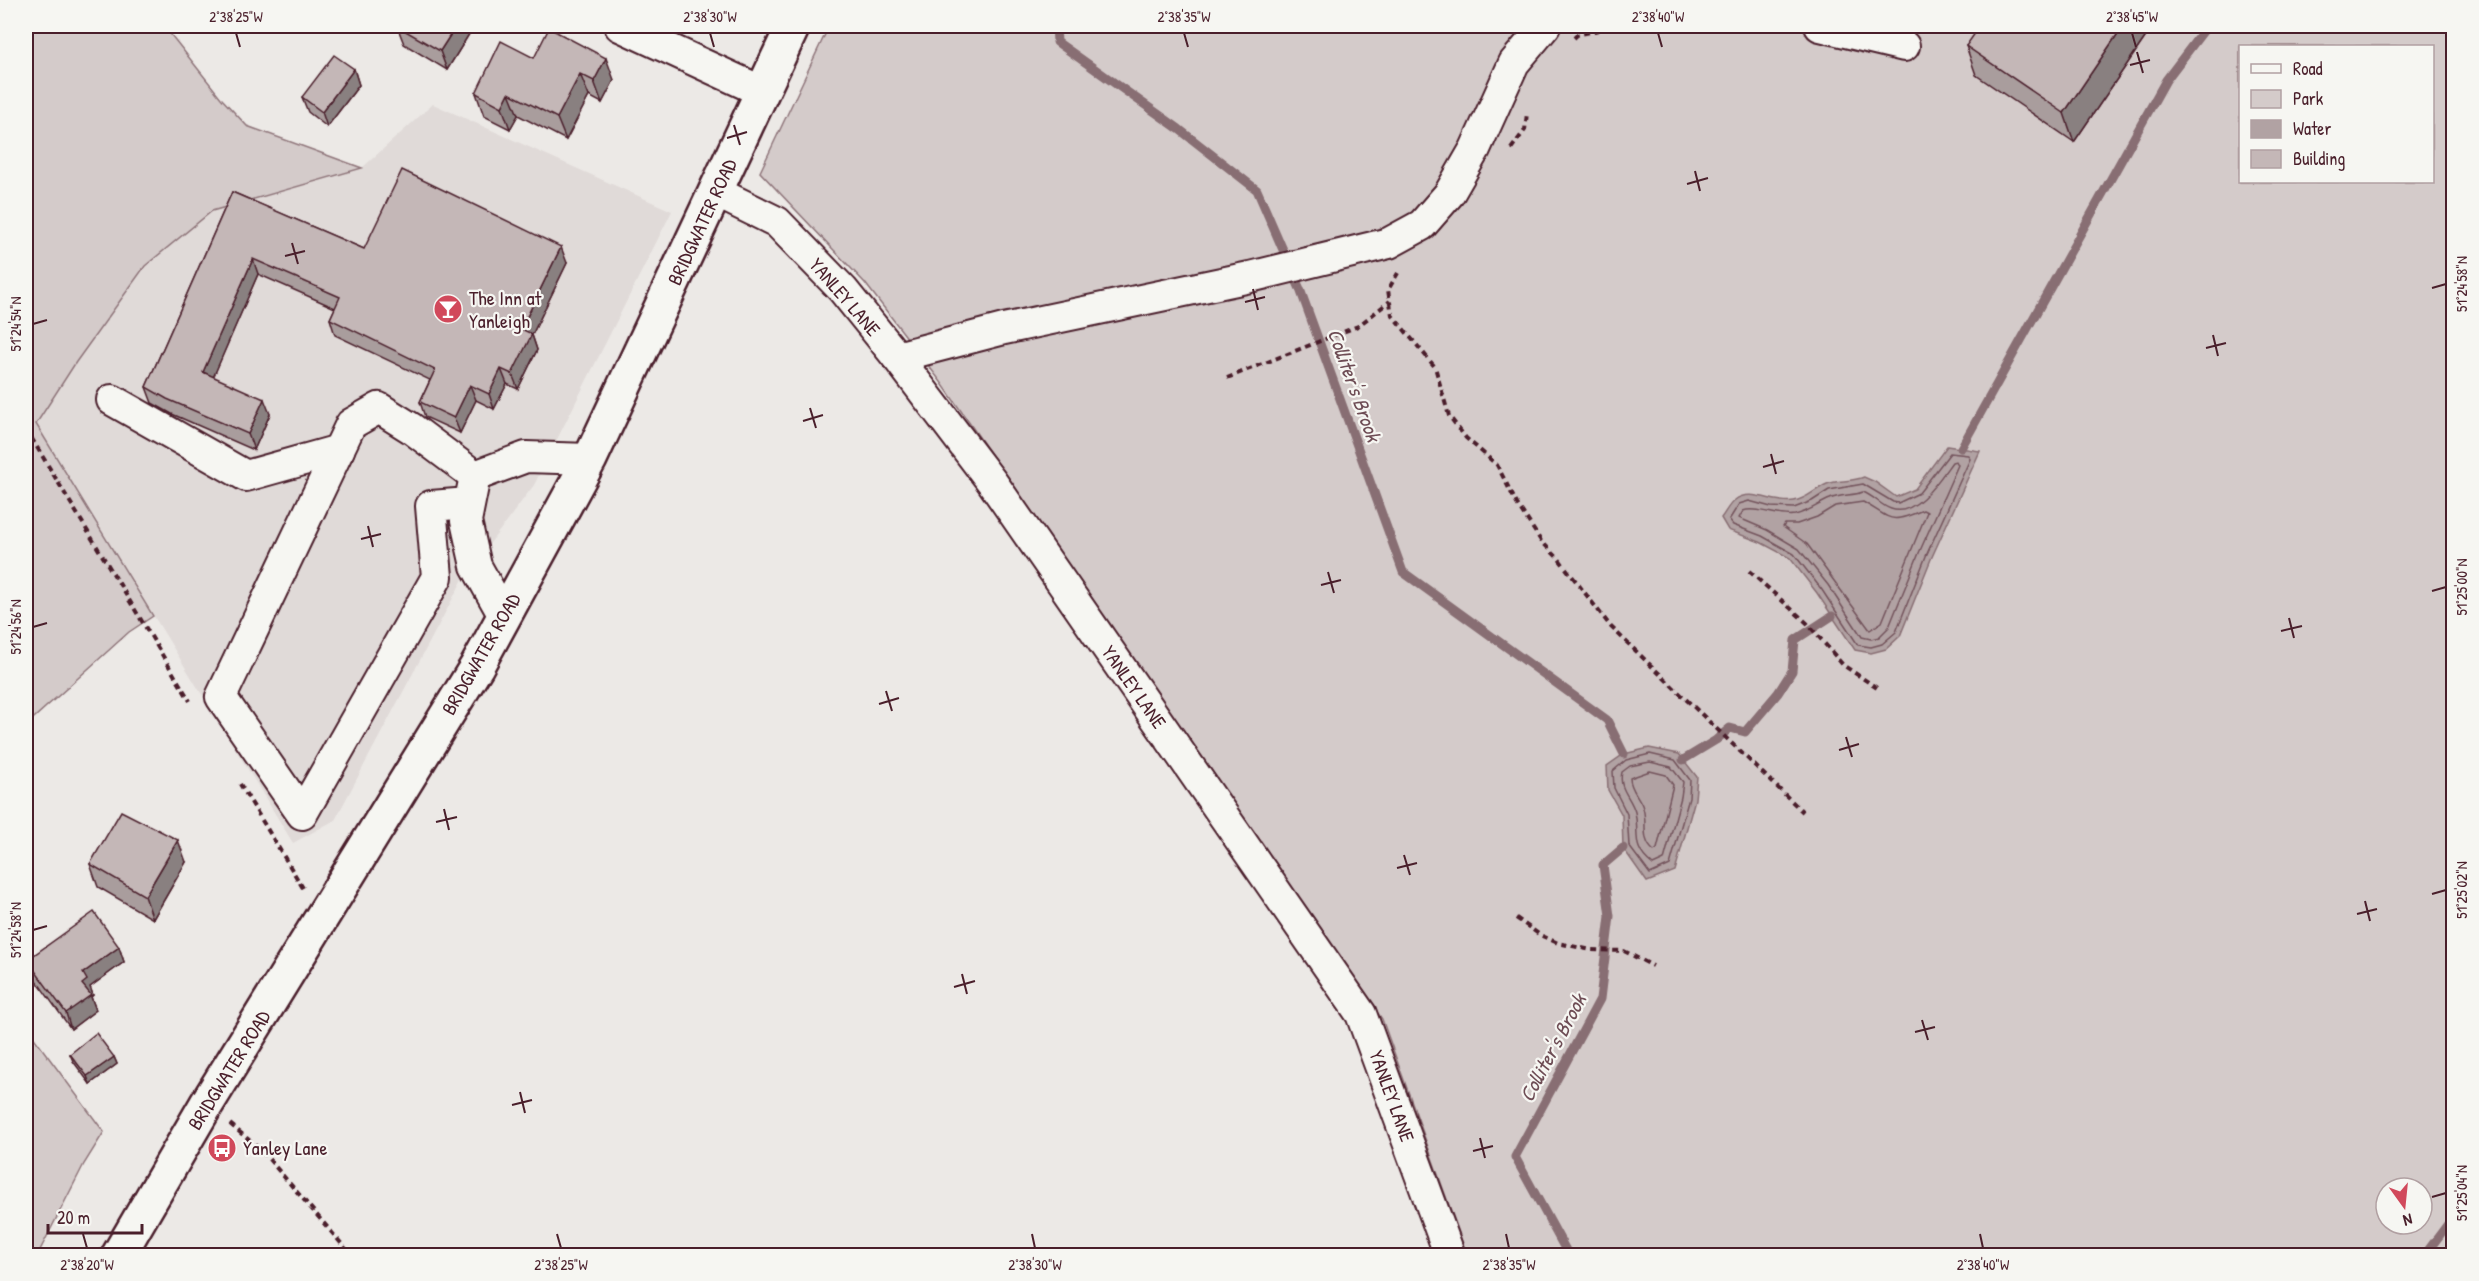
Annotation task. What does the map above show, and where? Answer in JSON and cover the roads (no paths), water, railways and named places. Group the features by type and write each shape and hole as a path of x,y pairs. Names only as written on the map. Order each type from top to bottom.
{"highway":[{"name":"BRIDGWATER ROAD","path":"118,1256 206,1105 477,666 590,459 793,26"}],"street":[{"path":"621,26 763,92"},
{"path":"897,357 1004,329 1250,277 1389,243 1422,225 1449,194 1475,149 1514,63 1545,26"},
{"path":"1820,26 1904,46"},
{"name":"YANLEY LANE","path":"716,192 777,222 843,290 897,357 999,492 1361,1014 1450,1256"},
{"path":"112,400 246,476 339,450"},
{"path":"472,490 411,428 379,408 351,424 221,698 302,814 437,577 430,506 472,490 526,457 590,459"},
{"path":"472,490 465,521 476,566 504,616"}],"water":[{"path":"1947,446 1980,451 1931,559 1900,636 1886,649 1871,653 1855,650 1817,593 1790,558 1760,542 1728,530 1721,518 1731,504 1741,496 1794,501 1827,484 1864,477 1896,497 1915,489"},
{"path":"1649,748 1679,754 1697,777 1695,799 1675,871 1647,882 1623,848 1622,815 1608,790 1607,766 1624,754"}],"waterway":[{"name":"Colliter's Brook","path":"1056,26 1057,42 1179,129 1257,190 1300,289 1403,572 1607,720 1624,754"},
{"path":"1961,448 2166,80 2207,26"},
{"path":"1683,760 1716,740 1730,728 1745,732 1778,693 1792,671 1795,640 1832,616"},
{"name":"Colliter's Brook","path":"1569,1256 1515,1157 1600,999 1610,916 1603,865 1623,848"},
{"path":"2424,1256 2454,1216"}],"place":[{"name":"The Inn at Yanleigh","path":"448,309"},
{"name":"Yanley Lane","path":"222,1148"}]}
